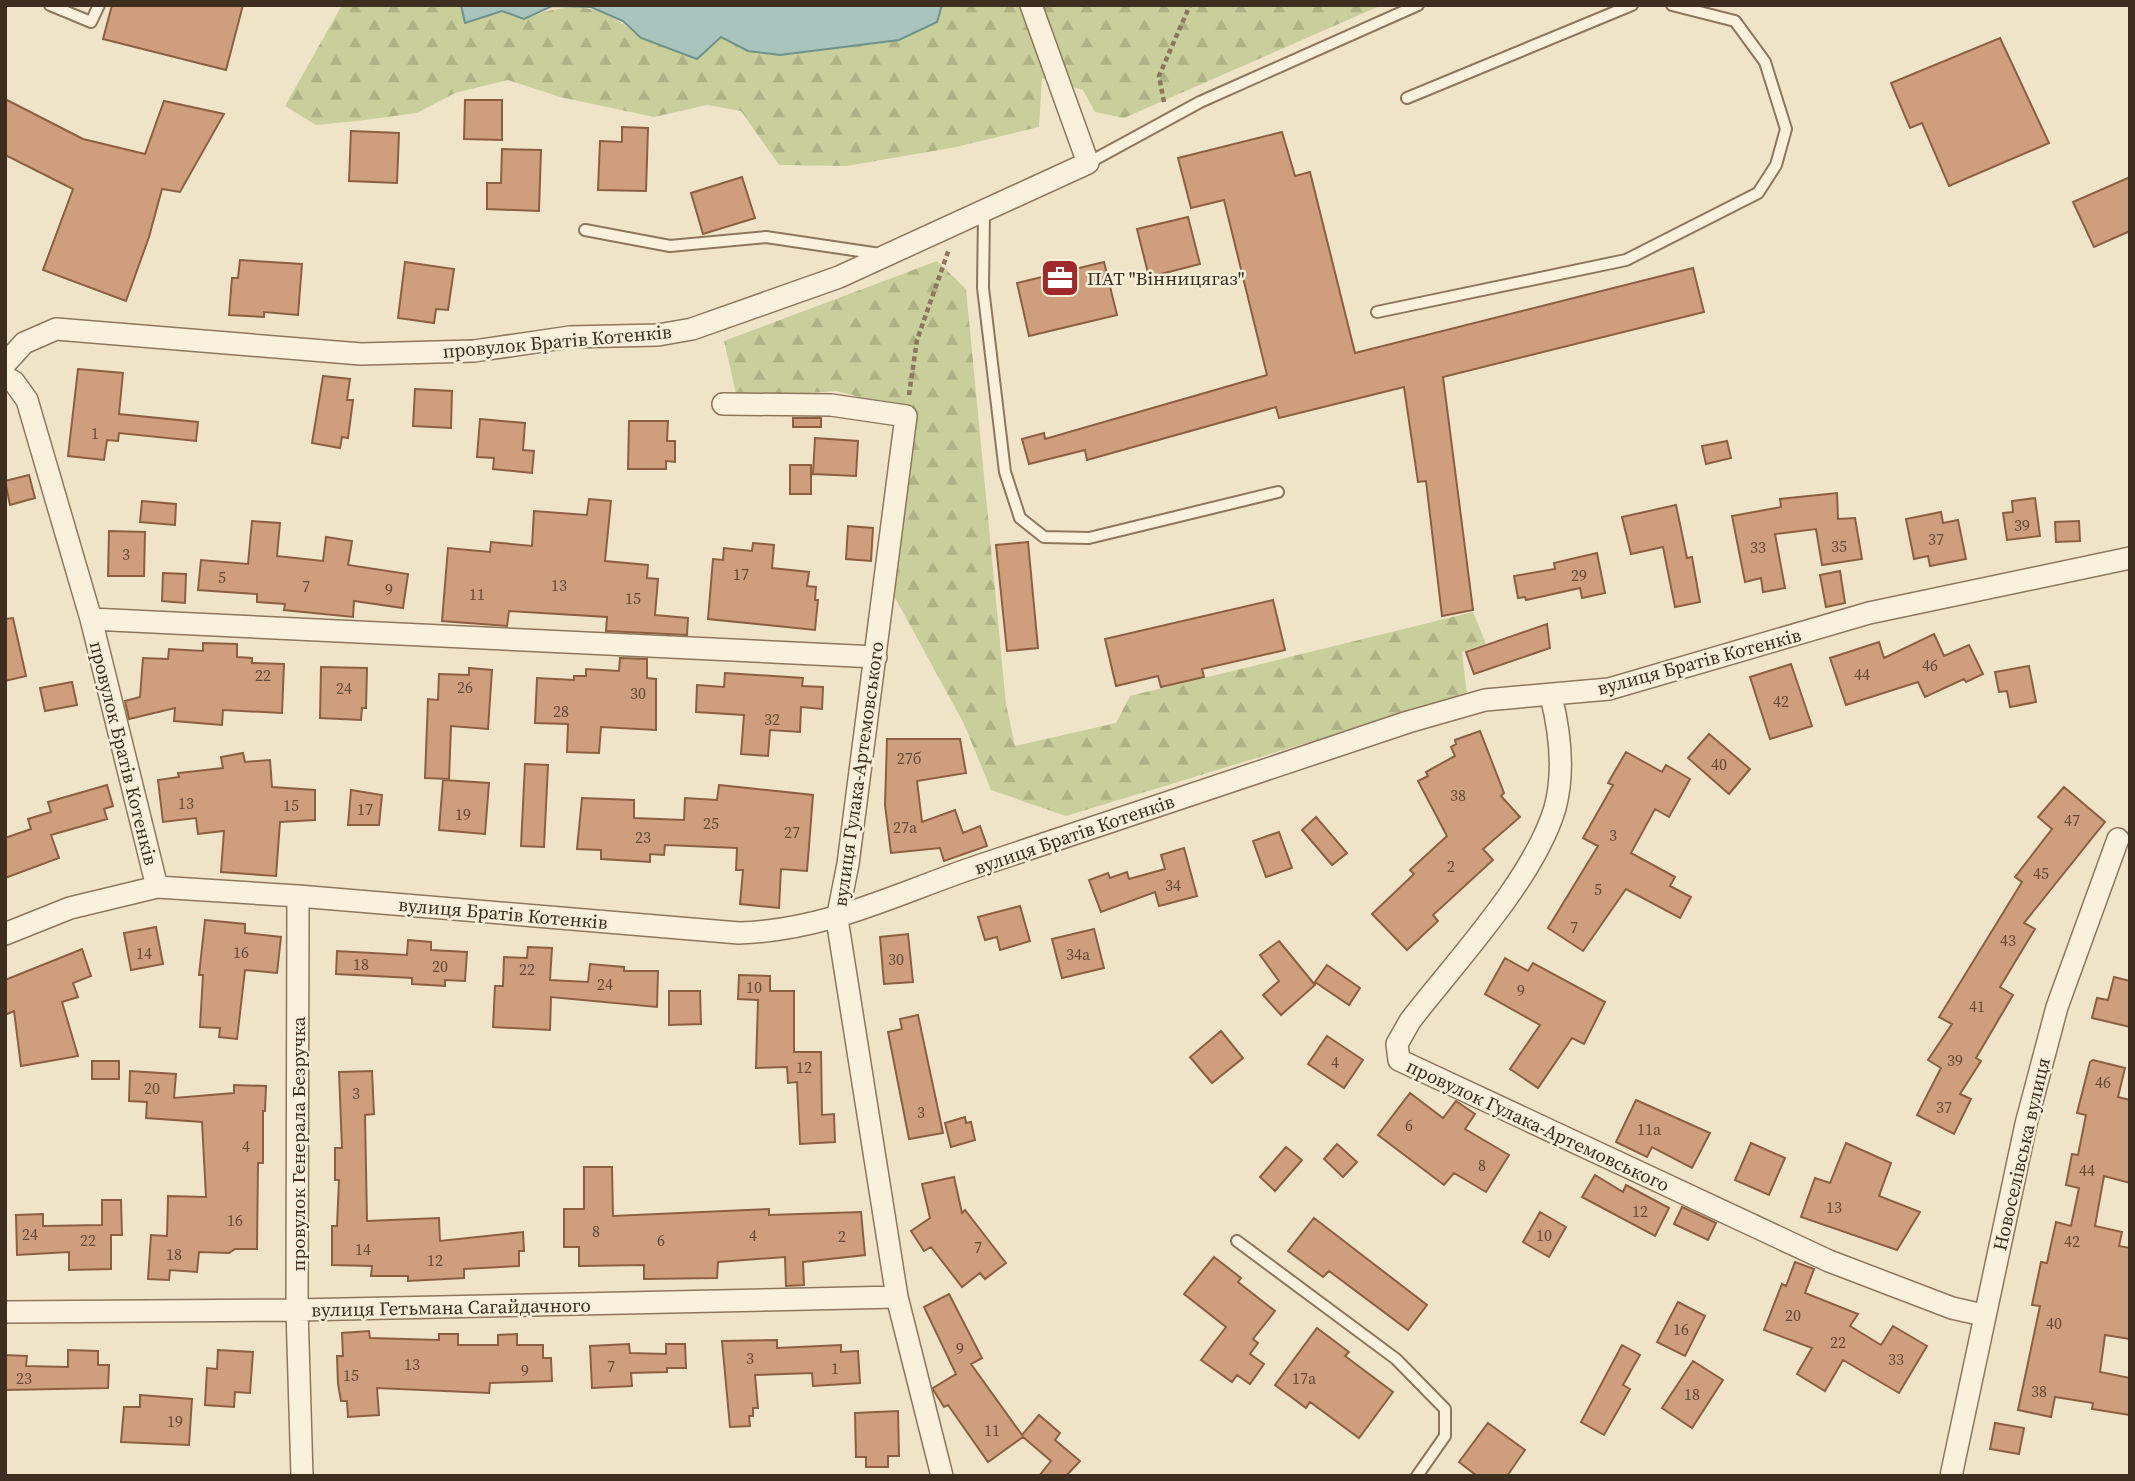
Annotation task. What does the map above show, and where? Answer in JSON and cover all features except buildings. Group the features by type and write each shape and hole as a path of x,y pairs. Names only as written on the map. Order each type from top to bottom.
{"street":[{"path":"1031,5 1088,163"},
{"name":"провулок Братів Котенків","path":"5,364 24,343 56,329 361,354 474,351 570,337 658,335 692,329 839,277 984,213 1088,163"},
{"name":"провулок Братів Котенків","path":"5,377 14,382 27,400 91,619 157,887"},
{"path":"723,404 831,405 906,416"},
{"name":"вулиця Гулака-Артемовського","path":"906,416 848,864 837,919 897,1297 942,1476"},
{"name":"вулиця Братів Котенків","path":"5,934 70,908 157,887 298,896 739,933 776,932 837,919 932,881 1408,722 1485,700 1609,689 1869,613 2130,558"},
{"name":"провулок Братів Котенків","path":"91,619 876,657"},
{"name":"провулок Гулака-Артемовського","path":"1552,696 1559,726 1561,768 1555,807 1530,865 1410,1020 1397,1044 1399,1060 1829,1261 1952,1308 1983,1315"},
{"name":"Новоселівська вулиця","path":"1951,1476 1983,1315 2026,1124 2057,1007 2118,839"},
{"name":"провулок Генерала Безручка","path":"298,896 297,1310 302,1476"},
{"name":"вулиця Гетьмана Сагайдачного","path":"5,1312 297,1310 897,1297"}],"lane":[{"path":"50,5 91,22 99,5"},
{"path":"1088,163 1200,102 1418,5"},
{"path":"1407,98 1632,5"},
{"path":"1377,312 1626,260 1758,193 1776,165 1786,130 1765,62 1735,21 1672,5"},
{"path":"984,213 983,288 1005,472 1020,518 1044,537 1089,538 1279,492"},
{"path":"585,230 670,246 766,237 889,255"},
{"path":"1237,1241 1396,1359 1445,1409 1445,1436 1417,1476"}],"path":[{"path":"1167,120 1159,76 1190,5"},
{"path":"906,416 916,340 949,252 943,231"}],"green space":[{"path":"342,5 461,5 465,23 502,11 524,19 557,9 586,8 613,18 641,38 720,37 748,51 937,22 942,5 1382,5 1124,118 1095,112 1083,90 1042,78 1039,127 956,147 847,166 779,165 741,111 707,105 654,117 560,97 508,80 455,93 417,113 316,125 285,106"},
{"path":"937,261 966,289 1006,704 1015,746 1116,723 1130,696 1473,612 1486,644 1462,652 1467,694 1066,816 991,790 964,724 892,592 916,412 837,391 737,398 724,341"}],"water":[{"path":"461,5 942,5 937,22 899,40 780,55 748,51 721,37 697,59 641,38 623,21 591,7 552,6 524,19 502,11 465,23"}],"place":[{"name":"ПАТ \"Вінницягаз\"","path":"1060,278"}]}
